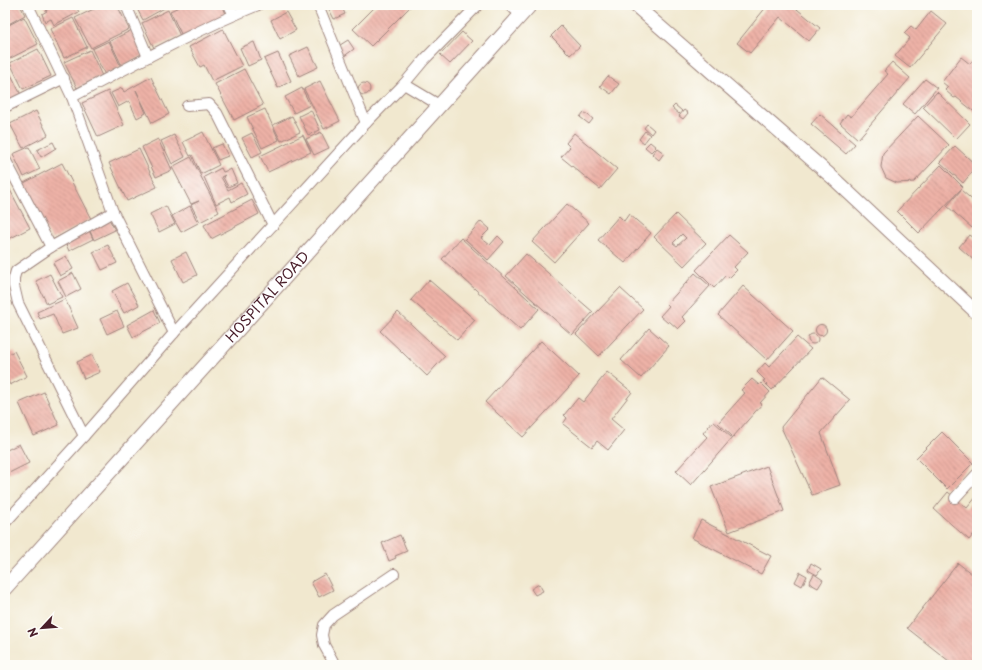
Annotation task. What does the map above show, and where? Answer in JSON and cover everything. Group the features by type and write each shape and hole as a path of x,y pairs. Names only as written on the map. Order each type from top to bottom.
{"main road":[{"name":"HOSPITAL ROAD","path":"5,588 526,10"}],"street":[{"path":"28,5 72,97 113,212 174,333"},
{"path":"126,5 148,57"},
{"path":"229,5 234,15"},
{"path":"72,97 148,57 234,15 258,5"},
{"path":"318,5 366,123"},
{"path":"5,522 84,436 174,333 366,123 404,84 424,60 478,5"},
{"path":"510,5 526,10"},
{"path":"635,5 832,177 977,313"},
{"path":"5,107 64,78"},
{"path":"404,84 439,105"},
{"path":"187,106 209,104 217,113 274,225"},
{"path":"5,159 51,247"},
{"path":"84,436 18,303 14,286 14,278 16,271 51,247 113,212"},
{"path":"955,498 977,474"},
{"path":"335,665 324,645 322,635 324,625 333,615 394,574"}],"building":[{"path":"5,5 20,5 25,15 5,26"},
{"path":"44,5 75,5 79,12 54,25 51,19 45,22 42,14 47,11"},
{"path":"102,5 117,5 129,29 91,48 75,18"},
{"path":"135,5 170,5 143,20"},
{"path":"183,5 222,5 227,16 183,38 170,11"},
{"path":"327,5 341,5 345,14 334,19"},
{"path":"377,5 412,5 371,46 353,29"},
{"path":"766,5 792,5 820,28 809,41 780,17 750,53 737,43 767,6"},
{"path":"168,10 180,36 154,48 142,23"},
{"path":"931,11 947,24 910,68 895,56 910,38 904,33 911,26 916,30"},
{"path":"286,12 296,30 280,39 271,20"},
{"path":"24,17 38,44 7,60 5,56 5,27"},
{"path":"73,18 87,47 64,58 50,29"},
{"path":"561,26 580,46 570,55 551,36"},
{"path":"223,29 242,66 212,81 204,65 200,67 189,47"},
{"path":"132,30 145,55 122,66 110,41"},
{"path":"462,32 472,41 450,64 440,55"},
{"path":"348,40 354,49 343,57 337,47"},
{"path":"109,41 121,67 105,75 92,49"},
{"path":"254,42 261,60 248,66 240,48"},
{"path":"308,47 318,67 299,76 289,56"},
{"path":"38,49 51,76 23,89 10,63"},
{"path":"90,50 102,76 77,88 64,62"},
{"path":"278,53 291,81 278,88 264,59"},
{"path":"961,57 970,64 973,60 977,63 977,114 945,90 948,87 942,82"},
{"path":"5,62 21,95 5,103"},
{"path":"892,62 910,78 858,139 840,123 847,114 851,117 888,74 884,71"},
{"path":"244,69 263,105 234,120 215,84"},
{"path":"608,76 619,84 611,94 600,86"},
{"path":"151,77 169,114 152,123 136,90 146,113 137,118 129,101 118,107 111,93 122,88 124,92"},
{"path":"925,79 937,88 915,114 903,104"},
{"path":"320,81 340,121 324,129 304,89"},
{"path":"362,83 366,83 370,89 366,95 362,95 358,91 358,87"},
{"path":"302,88 310,105 294,113 285,97"},
{"path":"108,91 124,125 98,137 82,103"},
{"path":"937,92 970,124 956,139 923,107"},
{"path":"675,105 682,111 679,114 672,108"},
{"path":"265,109 279,140 262,148 247,117"},
{"path":"311,110 320,130 308,135 299,116"},
{"path":"684,110 688,113 683,119 679,116"},
{"path":"36,111 48,135 23,148 10,124"},
{"path":"584,112 593,119 589,124 580,117"},
{"path":"820,114 855,144 846,154 811,124"},
{"path":"292,116 300,132 281,141 273,125"},
{"path":"918,116 949,145 914,182 897,183 886,178 881,167 883,153"},
{"path":"647,124 654,130 651,134 644,128"},
{"path":"645,131 650,135 644,143 639,139"},
{"path":"203,132 219,165 201,174 192,155 190,156 183,142"},
{"path":"321,132 329,148 314,155 306,139"},
{"path":"252,133 262,152 252,157 242,138"},
{"path":"574,133 617,169 600,189 561,157 570,147 566,143"},
{"path":"174,135 185,157 172,164 161,141"},
{"path":"303,135 311,152 268,172 260,156"},
{"path":"158,139 172,170 156,177 142,147"},
{"path":"53,142 56,148 41,157 37,150"},
{"path":"650,142 656,147 651,152 645,147"},
{"path":"222,144 228,156 218,160 212,148"},
{"path":"955,146 977,166 963,183 940,162"},
{"path":"29,147 40,169 24,177 13,154"},
{"path":"657,148 664,153 659,160 652,154"},
{"path":"139,149 157,187 127,201 109,163"},
{"path":"191,157 219,212 200,222 191,205 199,201 191,204 172,167"},
{"path":"62,163 91,219 52,240 22,184"},
{"path":"941,165 963,187 919,233 897,211"},
{"path":"221,168 223,172 231,169 237,183 228,187 223,177 225,175 221,177 228,190 241,183 247,194 232,202 230,197 216,204 204,177"},
{"path":"9,188 30,228 5,241 5,190"},
{"path":"961,190 977,204 977,221 972,228 947,206"},
{"path":"252,200 259,214 211,239 204,225"},
{"path":"567,204 589,223 554,262 532,242"},
{"path":"166,206 175,224 159,232 150,214"},
{"path":"190,206 198,223 181,232 172,216"},
{"path":"629,214 651,233 625,263 598,240 619,216 624,221"},
{"path":"676,214 706,243 684,266 654,237","holes":["682,234 686,238 677,246 673,243"]},
{"path":"109,219 115,230 94,240 89,229"},
{"path":"481,221 490,229 481,238 490,245 498,236 504,242 488,260 465,239"},
{"path":"88,228 93,239 69,251 64,240"},
{"path":"729,235 748,252 734,267 737,270 729,278 726,275 714,288 696,270"},
{"path":"969,235 977,241 977,263 959,247"},
{"path":"461,238 539,309 520,330 442,259"},
{"path":"108,245 117,263 102,270 93,252"},
{"path":"186,252 197,275 183,282 172,259"},
{"path":"526,254 593,312 572,335 506,276"},
{"path":"66,256 73,269 60,276 53,263"},
{"path":"73,273 81,289 66,297 58,281"},
{"path":"695,273 710,286 682,317 686,321 678,329 669,321 668,323 660,316 669,306 667,304"},
{"path":"50,274 62,297 47,304 36,281"},
{"path":"429,280 475,320 457,340 411,300"},
{"path":"127,283 139,305 124,313 112,291"},
{"path":"743,286 793,331 767,360 718,315"},
{"path":"620,288 643,309 599,356 576,334"},
{"path":"65,299 78,328 62,334 53,314 40,319 37,312"},
{"path":"154,310 160,323 133,337 127,325"},
{"path":"117,311 124,326 107,334 100,319"},
{"path":"398,312 445,356 427,376 380,331"},
{"path":"819,325 823,325 825,326 825,334 819,335 816,332 816,328"},
{"path":"649,328 669,346 641,378 621,360"},
{"path":"813,334 818,339 813,344 808,339"},
{"path":"797,337 811,349 772,390 757,372 765,363 769,367"},
{"path":"541,341 579,376 523,437 485,402"},
{"path":"14,351 27,376 10,385 5,375 5,356"},
{"path":"92,355 100,372 84,379 77,362"},
{"path":"607,372 632,392 611,419 624,430 608,450 597,441 592,447 563,424 567,418 564,415 578,398 583,402"},
{"path":"822,377 850,400 821,433 840,485 812,495 781,427"},
{"path":"752,379 759,385 761,383 770,392 760,403 762,404 733,437 718,423 745,393 741,390"},
{"path":"44,392 59,425 34,436 19,403"},
{"path":"713,421 732,438 691,485 676,471 707,437 703,433"},
{"path":"942,432 973,463 947,489 916,458"},
{"path":"19,444 29,463 5,475 5,451"},
{"path":"767,466 784,511 729,532 711,487"},
{"path":"948,492 967,508 977,496 977,515 975,518 977,520 977,530 969,540 934,509"},
{"path":"701,520 771,556 761,574 692,538"},
{"path":"400,535 407,551 395,556 396,558 389,561 382,543"},
{"path":"811,563 821,569 817,575 808,570"},
{"path":"958,563 977,578 977,658 971,665 954,665 907,628"},
{"path":"800,572 807,576 802,586 795,582"},
{"path":"325,574 333,590 319,597 311,582"},
{"path":"814,574 823,580 818,588 809,583"},
{"path":"539,584 543,591 535,595 531,589"}]}
